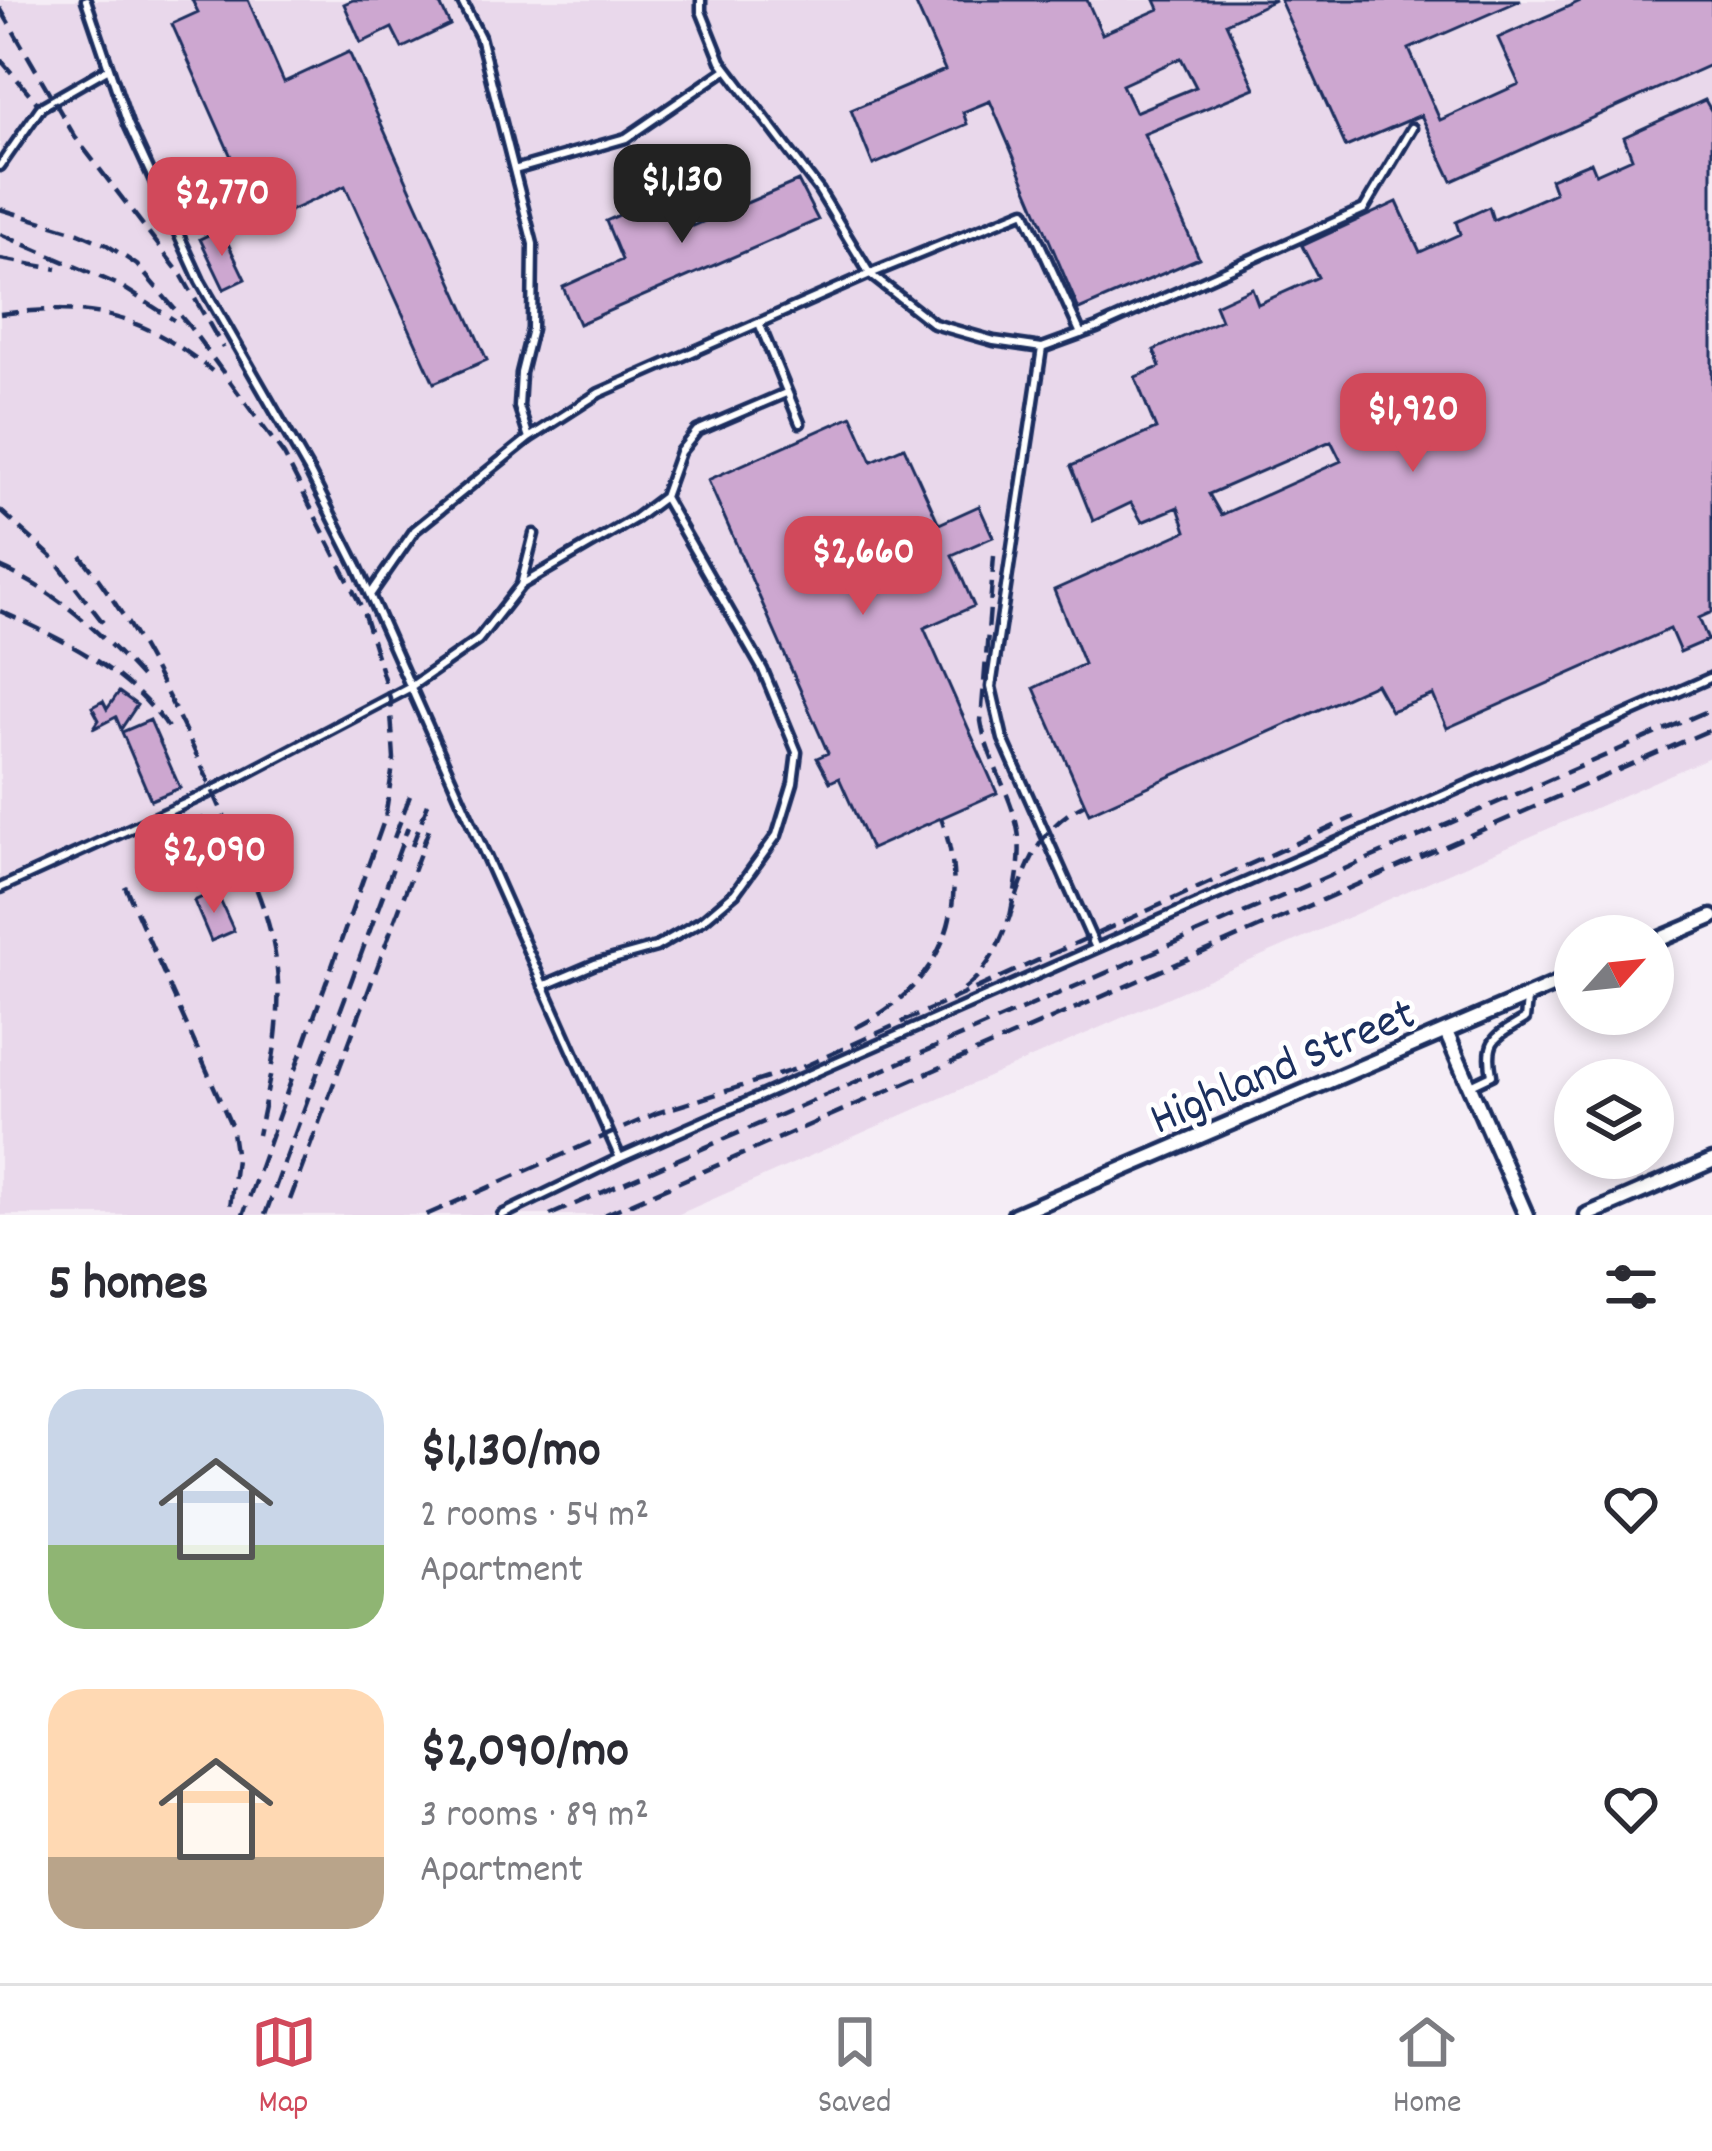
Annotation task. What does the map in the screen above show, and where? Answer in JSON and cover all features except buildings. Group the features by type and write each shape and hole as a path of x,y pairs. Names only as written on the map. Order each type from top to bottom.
{"street":[{"path":"1674,933 1712,917"},
{"name":"Highland Street","path":"1015,1215 1554,985"},
{"path":"1446,1032 1526,1215"},
{"path":"1587,1215 1712,1161"}],"lane":[{"path":"86,0 128,124 200,281 308,469 370,596 620,1158"},
{"path":"461,0 481,37 533,244 532,329 521,373 519,407 529,438"},
{"path":"701,0 701,11 727,69 819,190 870,274 934,325 994,341 1042,348 1364,209 1412,128"},
{"path":"0,166 41,107 109,68"},
{"path":"514,170 626,138 727,69"},
{"path":"370,596 415,530 529,438 599,393 1025,211 1081,334"},
{"path":"759,322 800,423"},
{"path":"1042,348 992,687 1003,739 1095,946"},
{"path":"0,888 208,794 409,688 478,640 521,585 636,518 664,496 680,452 697,430 786,393"},
{"path":"543,986 595,964 656,947 703,920 735,893 776,836 794,783 797,752 763,670 664,496"},
{"path":"521,585 534,534"},
{"path":"502,1215 1095,946 1712,677"},
{"path":"1469,1086 1492,1075 1488,1053 1494,1038 1525,1019 1528,997"}],"shaded area":[{"path":"0,0 1712,0 1712,756 677,1215 0,1215"}],"railway":[{"path":"0,8 75,137 182,276 223,348"},
{"path":"0,59 39,105"},
{"path":"0,209 107,245 137,265 189,326 284,455 362,608 390,698 394,759 385,818 243,1215"},
{"path":"0,234 121,286 174,320"},
{"path":"0,259 57,269"},
{"path":"0,314 61,310 113,317 161,336 212,371"},
{"path":"0,510 54,559 104,624"},
{"path":"81,556 160,680 248,868 268,922 278,1005 258,1135"},
{"path":"994,556 981,721 1018,831 1019,863 1010,917"},
{"path":"0,567 78,615 143,679"},
{"path":"0,611 114,673 169,729"},
{"path":"550,1215 1712,709"},
{"path":"604,1215 1712,729"},
{"path":"394,838 411,793"},
{"path":"412,846 429,801"},
{"path":"964,989 999,944 1041,842 1059,821 1085,804"},
{"path":"426,1215 657,1113 805,1066 1354,817"},
{"path":"855,1028 909,990 943,941 954,883 941,818"},
{"path":"265,1215 408,827"},
{"path":"290,1200 429,829"},
{"path":"125,886 231,1125 236,1159 229,1215"}]}
